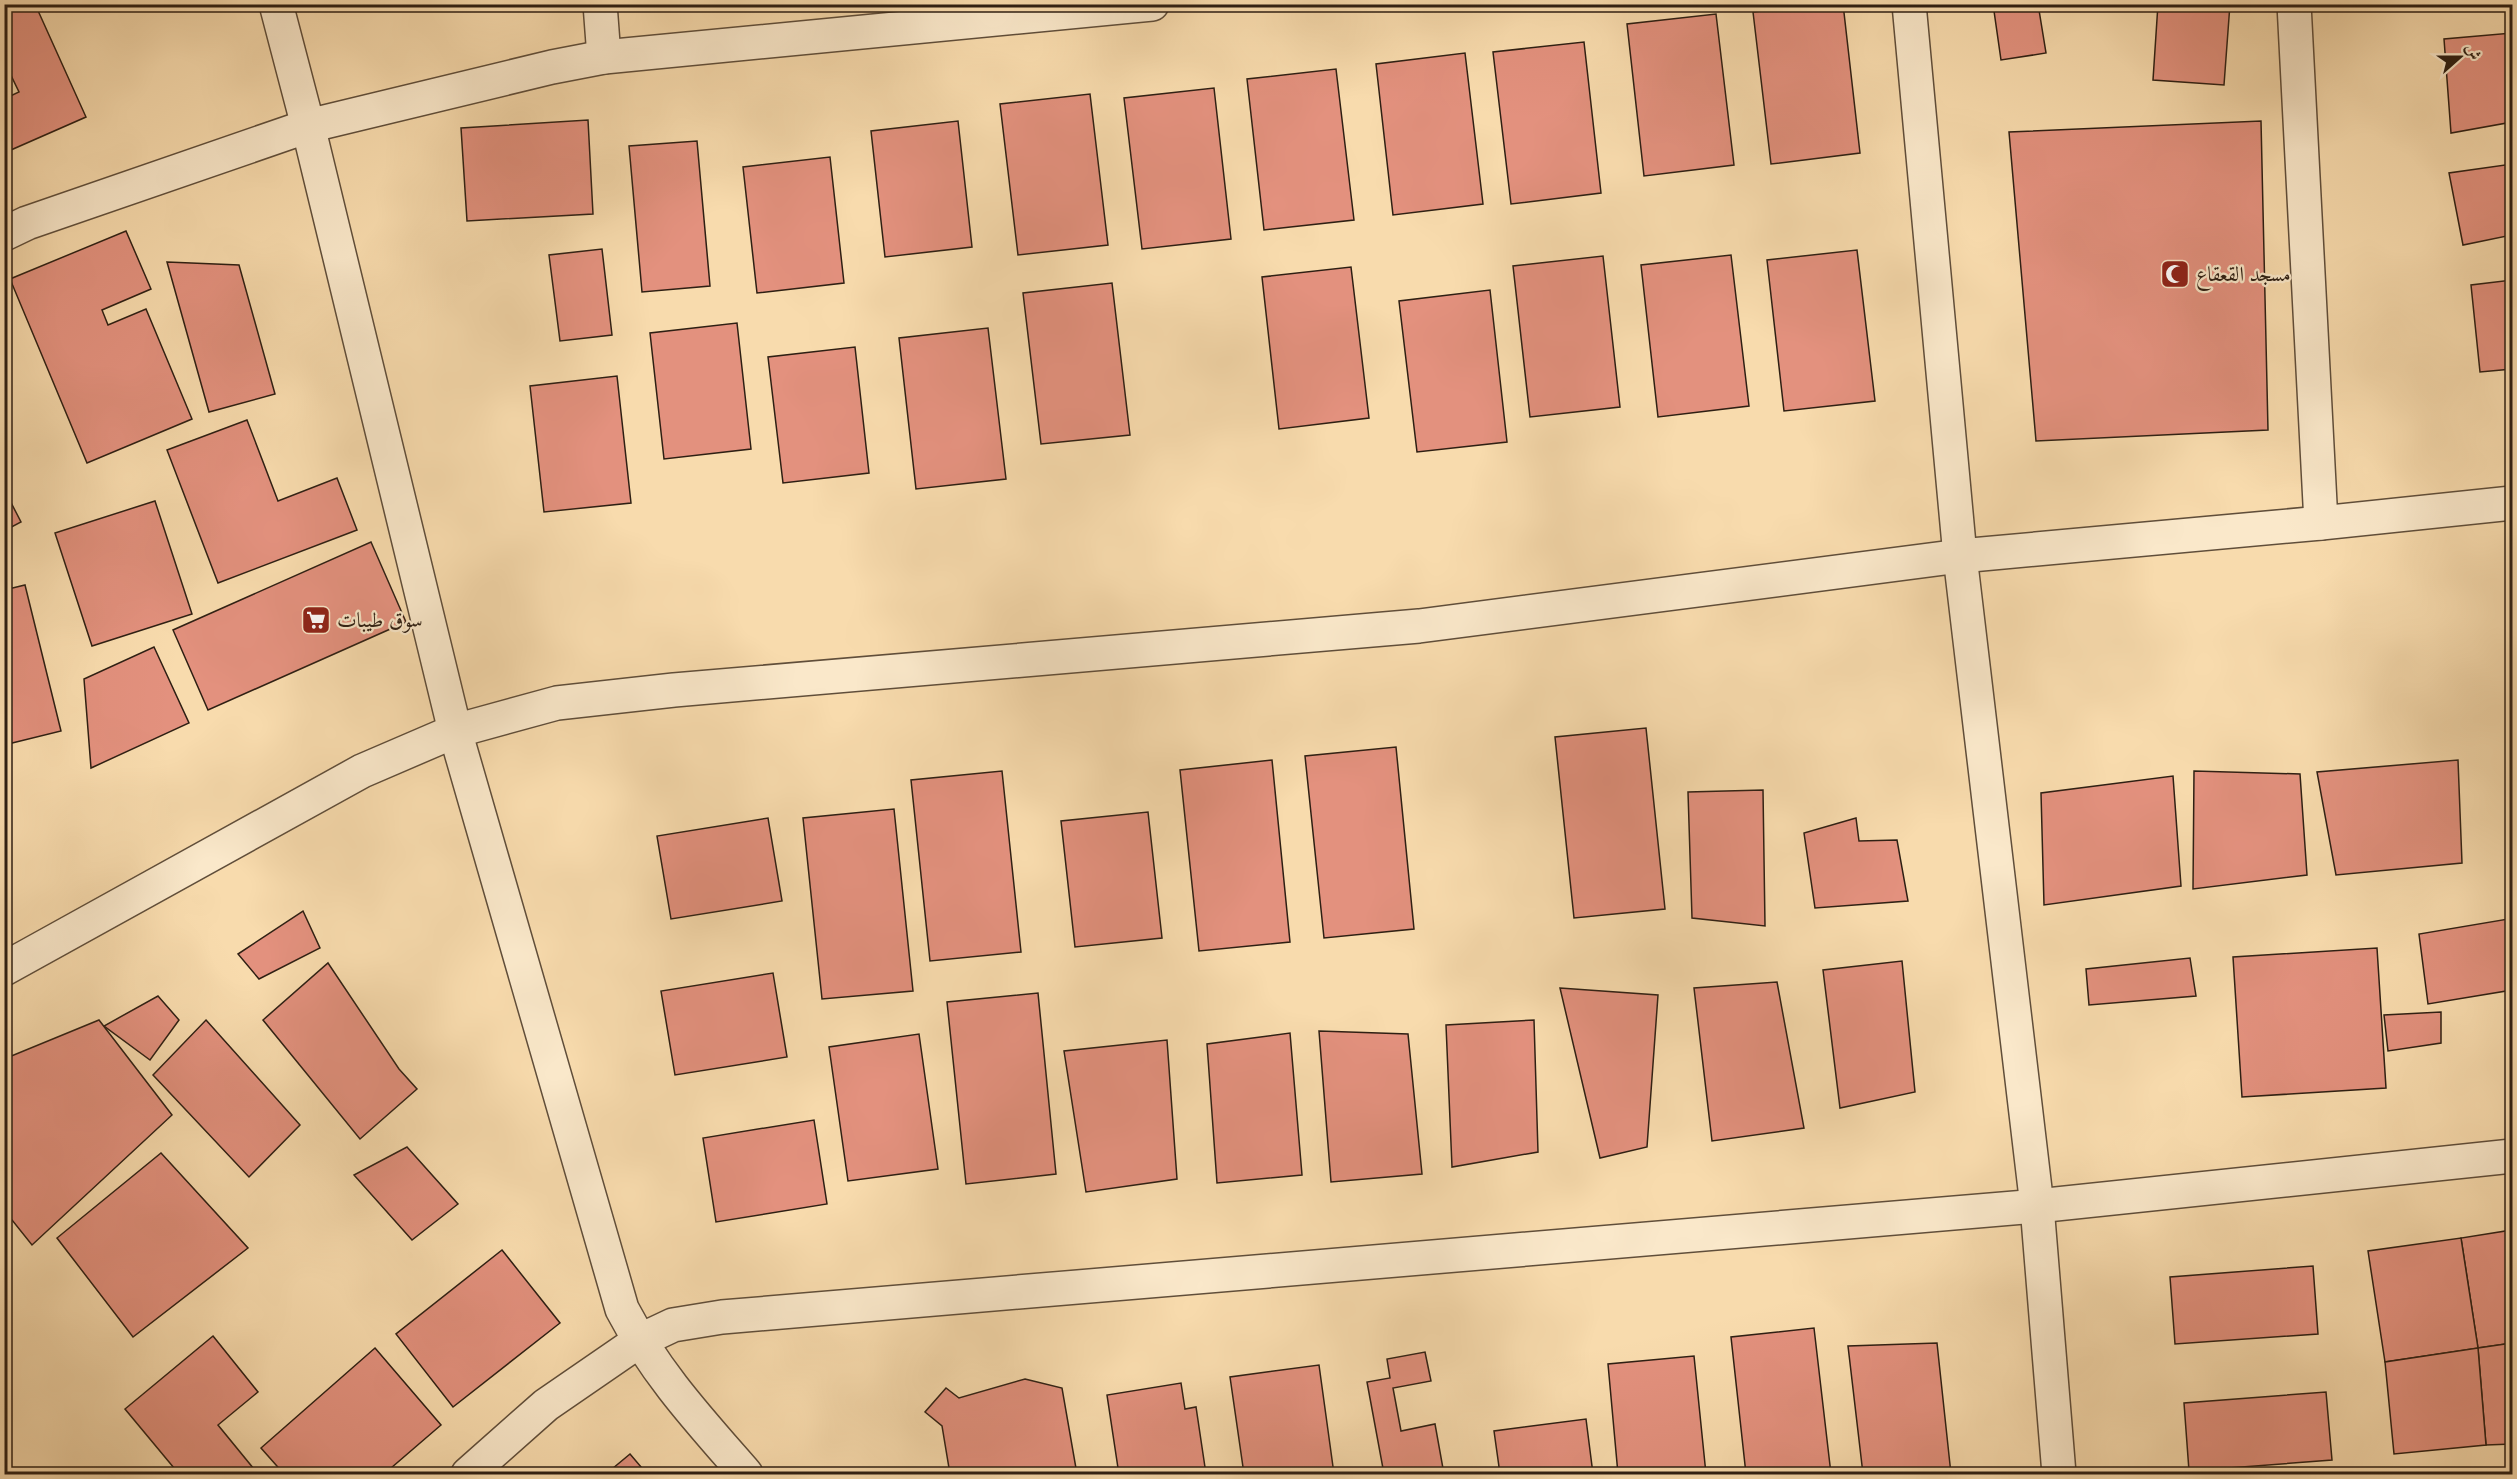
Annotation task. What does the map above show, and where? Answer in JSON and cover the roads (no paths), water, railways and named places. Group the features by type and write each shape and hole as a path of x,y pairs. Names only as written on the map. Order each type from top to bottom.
{"street":[{"path":"276,4 308,126 455,731 622,1310 639,1341 668,1384 746,1474"},
{"path":"600,4 604,57"},
{"path":"4,234 27,223 308,126 552,67 604,57 917,16 1152,4"},
{"path":"1909,4 1960,556 2037,1206 2059,1474"},
{"path":"2294,4 2321,523"},
{"path":"4,969 362,771 455,731 557,703 674,690 1419,626 1960,556 2512,503"},
{"path":"468,1474 546,1405 639,1341 673,1325 722,1317 2037,1206 2512,1156"}],"place":[{"name":"مسجد القعقاع","path":"2175,274"},
{"name":"سوق طيبات","path":"316,620"}]}
